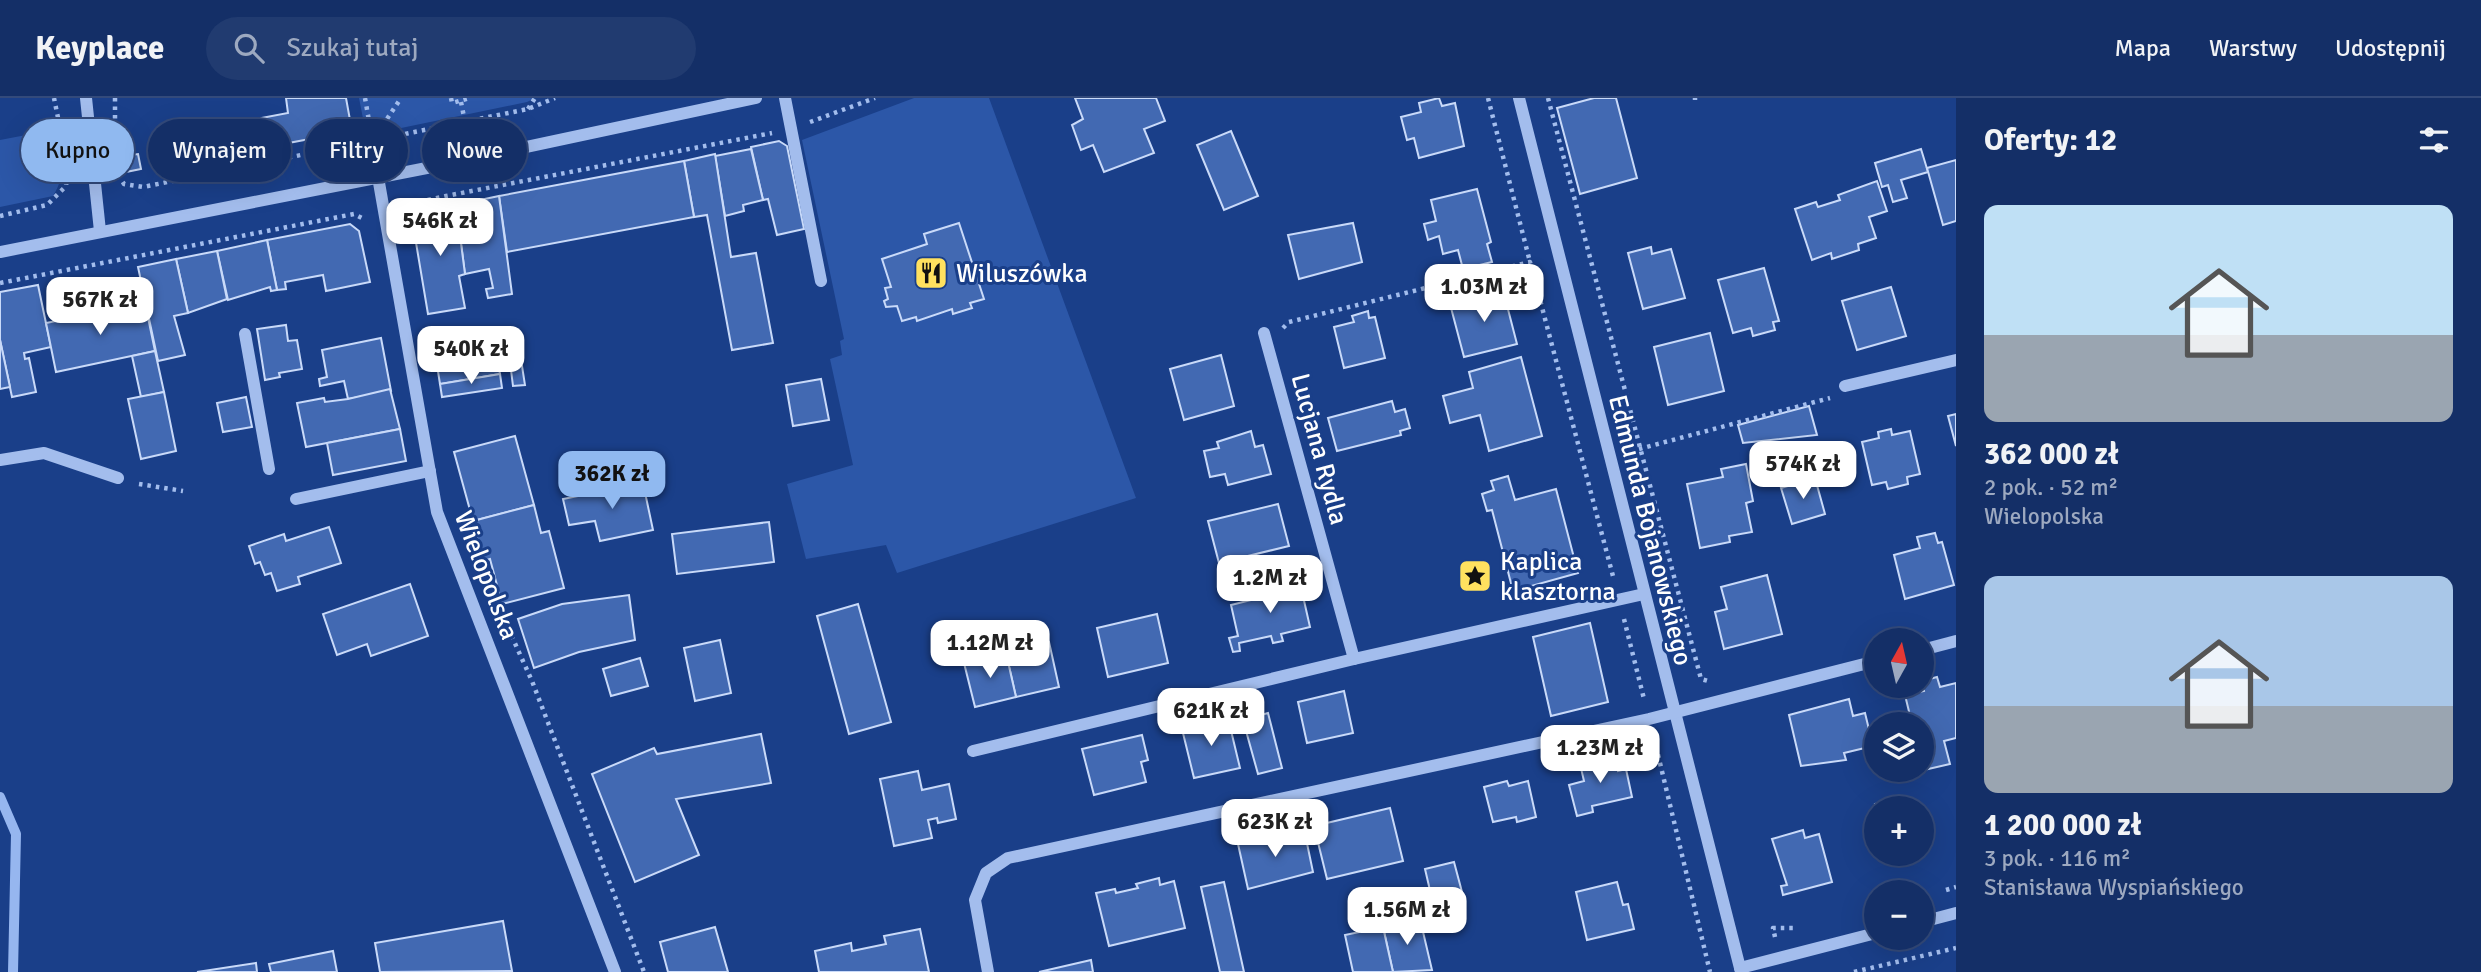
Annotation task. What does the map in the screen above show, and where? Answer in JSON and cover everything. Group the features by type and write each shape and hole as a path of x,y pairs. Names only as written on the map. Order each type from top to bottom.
{"street":[{"path":"86,98 100,232"},
{"path":"408,171 756,98"},
{"path":"785,98 821,281"},
{"name":"Edmunda Bojanowskiego","path":"1519,98 1741,970"},
{"path":"0,252 353,182"},
{"name":"Wielopolska","path":"379,182 437,512 615,972"},
{"path":"245,334 270,469"},
{"name":"Lucjana Rydla","path":"1266,339 1354,659"},
{"path":"1852,384 1956,360"},
{"path":"0,460 44,453 118,478"},
{"path":"296,499 429,471"},
{"path":"973,751 1354,659 1644,594"},
{"path":"1934,647 1956,641"},
{"path":"988,972 975,900 986,873 1008,858 1649,719 1864,664"},
{"path":"1934,919 1956,913"},
{"path":"1741,970 1864,936"}],"path":[{"path":"0,216 47,205 66,186 68,167 54,98"},
{"path":"115,98 115,119"},
{"path":"365,98 369,119"},
{"path":"387,119 401,98"},
{"path":"451,98 452,103 470,98"},
{"path":"528,109 535,98"},
{"path":"480,119 528,109 555,98"},
{"path":"0,283 354,214 361,216 367,230 405,224 402,217 409,204 793,128 875,98"},
{"path":"1488,98 1619,600 1710,972"},
{"path":"1548,98 1700,679 1715,682"},
{"path":"461,102 464,119"},
{"path":"123,182 143,187 305,155"},
{"path":"1266,339 1284,340 1282,328 1289,322 1530,262"},
{"path":"1639,449 1860,391 1852,384"},
{"path":"163,488 183,491"},
{"path":"505,621 532,681 644,972"},
{"path":"1854,972 1956,948"}],"shaded area":[{"path":"359,98 535,98 445,119 422,119 422,124 408,127 408,119 363,119"},
{"path":"914,98 989,98 1136,498 897,573 886,545 806,559 787,484 853,465 830,359 842,355 840,341 844,339 802,140"},
{"path":"21,136 21,182 60,182 53,196 0,207 0,140"}],"building":[{"path":"286,98 346,98 350,119 305,119 305,140 291,143 291,119 256,119 288,113"},
{"path":"1075,98 1156,98 1165,121 1144,129 1154,153 1104,172 1093,145 1081,150 1072,125 1083,119"},
{"path":"1439,98 1442,106 1455,103 1464,146 1419,158 1414,138 1407,140 1401,117 1421,112 1419,103"},
{"path":"1594,98 1616,98 1637,178 1580,194 1557,108"},
{"path":"1231,131 1258,196 1224,210 1197,145"},
{"path":"779,141 787,146 804,229 777,235 768,199 763,200 751,147"},
{"path":"751,149 763,200 743,205 744,211 725,216 715,156"},
{"path":"1921,149 1928,172 1901,180 1907,198 1893,202 1888,185 1882,187 1875,163"},
{"path":"138,154 141,169 134,170 134,155"},
{"path":"715,154 731,257 756,253 773,343 732,350 707,215 694,217 684,161"},
{"path":"1956,160 1956,221 1943,225 1927,168"},
{"path":"684,161 694,217 507,252 499,196"},
{"path":"1877,181 1887,211 1869,217 1876,238 1858,244 1859,250 1832,259 1831,253 1812,260 1795,209 1816,202 1818,207 1840,200 1838,195"},
{"path":"1477,189 1491,242 1487,244 1492,262 1463,269 1458,250 1443,254 1439,236 1428,240 1424,224 1436,221 1431,200"},
{"path":"499,196 512,294 488,298 486,289 493,288 489,269 465,274 456,205"},
{"path":"456,205 465,274 459,276 465,308 428,314 411,213"},
{"name":"Wiluszówka","path":"959,223 984,299 970,303 972,308 953,314 952,309 917,321 916,317 902,321 897,306 886,307 884,301 888,299 885,288 891,287 882,259 927,244 924,234"},
{"path":"1353,223 1362,262 1299,279 1288,235"},
{"path":"350,224 359,231 370,282 326,291 323,275 285,282 286,289 277,290 267,240"},
{"path":"267,240 277,290 271,291 270,287 228,300 217,251"},
{"path":"1651,247 1652,254 1671,249 1685,298 1643,309 1628,253"},
{"path":"217,251 227,299 188,313 176,259"},
{"path":"176,259 188,313 174,316 185,355 158,361 138,267"},
{"path":"1764,268 1779,321 1773,322 1775,330 1753,336 1751,328 1733,333 1718,280"},
{"path":"38,285 51,347 24,353 25,359 29,358 36,392 12,397 0,340 0,292"},
{"path":"1891,287 1906,336 1857,350 1842,301"},
{"path":"1503,290 1517,344 1464,357 1450,304"},
{"path":"145,303 155,351 56,372 46,323"},
{"path":"1368,311 1369,318 1375,317 1385,358 1344,368 1334,327 1354,322 1352,316"},
{"path":"286,325 288,341 297,340 302,369 279,373 280,377 265,380 257,329"},
{"path":"1710,333 1724,391 1668,405 1654,347"},
{"path":"381,338 391,391 348,399 344,381 320,386 319,379 327,377 322,350"},
{"path":"0,340 10,387 0,389"},
{"path":"519,347 525,385 513,386 510,362 498,364 500,374 440,384 436,359"},
{"path":"155,351 164,392 141,397 132,356"},
{"path":"1221,355 1234,406 1184,420 1170,369"},
{"path":"1521,357 1542,436 1489,451 1480,415 1450,423 1443,396 1473,388 1469,372"},
{"path":"500,374 502,388 442,397 440,384"},
{"path":"821,379 829,420 793,426 786,385"},
{"path":"390,389 400,429 306,447 297,403 324,398 325,402 348,399"},
{"path":"164,392 176,451 141,459 128,399"},
{"path":"246,397 252,427 223,432 217,403"},
{"path":"1392,401 1395,412 1405,409 1410,428 1400,431 1401,435 1337,451 1328,418"},
{"path":"1809,406 1817,435 1743,443 1738,425"},
{"path":"1956,414 1956,446 1948,416"},
{"path":"400,429 406,461 333,475 327,443"},
{"path":"1891,429 1892,435 1910,431 1920,474 1907,477 1908,484 1888,489 1886,482 1872,485 1862,442 1879,438 1878,432"},
{"path":"1251,431 1255,447 1263,445 1271,474 1228,485 1225,474 1210,477 1204,451 1219,448 1217,442"},
{"path":"515,436 534,505 473,521 454,452"},
{"path":"1746,464 1753,501 1746,503 1752,532 1729,536 1730,542 1700,548 1687,484 1723,477 1721,469"},
{"path":"1508,476 1515,500 1556,489 1578,573 1513,591 1492,510 1487,511 1482,494 1494,490 1491,481"},
{"path":"1815,478 1825,514 1792,524 1781,488"},
{"path":"643,483 653,530 600,541 595,521 569,525 563,499"},
{"path":"1278,504 1289,546 1219,563 1208,521"},
{"path":"534,505 541,533 549,531 564,588 502,604 490,559 483,561 473,521"},
{"path":"769,522 774,562 677,574 672,534"},
{"path":"329,527 341,563 298,577 300,584 277,591 271,573 265,575 260,562 255,564 249,546 284,534 286,541"},
{"path":"1935,533 1938,543 1942,542 1954,585 1905,599 1894,555 1920,548 1917,537"},
{"path":"1767,575 1782,634 1724,649 1715,612 1727,609 1721,587"},
{"path":"1300,583 1310,627 1281,634 1283,641 1273,643 1271,636 1239,643 1240,651 1233,652 1229,638 1238,636 1231,605 1255,599 1254,594"},
{"path":"410,584 428,636 371,656 367,644 337,655 323,614"},
{"path":"629,595 635,640 579,652 534,668 518,619 562,604"},
{"path":"858,604 891,722 849,734 817,616"},
{"path":"1157,614 1168,663 1108,677 1097,628"},
{"path":"1590,623 1608,702 1551,716 1533,637"},
{"path":"720,640 731,693 695,701 684,648"},
{"path":"1049,642 1059,687 1016,697 1006,653"},
{"path":"1006,653 1016,697 975,707 964,663"},
{"path":"640,658 648,686 611,696 603,669"},
{"path":"1937,677 1940,687 1956,683 1956,738 1944,741 1950,764 1934,768 1934,712 1909,712 1906,698 1934,698 1934,678"},
{"path":"1344,691 1353,733 1307,743 1298,702"},
{"path":"1849,699 1853,716 1864,713 1864,748 1844,753 1846,760 1801,766 1789,715"},
{"path":"1268,713 1282,768 1258,774 1243,720"},
{"path":"1228,718 1240,768 1194,778 1182,729"},
{"path":"761,734 771,783 676,799 699,855 635,882 592,774 654,748 657,754"},
{"path":"1142,735 1148,760 1141,762 1146,782 1094,795 1082,749"},
{"path":"1614,753 1618,771 1626,769 1632,797 1592,806 1593,812 1577,816 1569,785 1584,781 1580,764"},
{"path":"918,771 922,790 949,784 956,819 938,823 937,818 928,820 932,838 894,846 880,779"},
{"path":"1507,781 1509,786 1528,781 1536,817 1517,822 1516,817 1493,822 1484,787"},
{"path":"1390,808 1403,861 1327,879 1314,826"},
{"path":"1304,829 1313,872 1248,889 1238,844"},
{"path":"1803,830 1805,838 1819,834 1832,882 1783,895 1781,886 1787,885 1772,839"},
{"path":"1454,862 1462,892 1432,899 1425,869"},
{"path":"1159,878 1160,885 1174,881 1185,928 1109,946 1096,893 1115,889 1116,893 1138,888 1136,884"},
{"path":"1224,882 1244,972 1220,972 1201,887"},
{"path":"1617,882 1623,905 1628,904 1634,929 1587,940 1576,892"},
{"path":"1420,919 1432,970 1393,972 1383,927"},
{"path":"503,921 512,971 380,972 375,943"},
{"path":"715,927 728,972 668,972 660,942"},
{"path":"1383,927 1393,972 1353,972 1345,935"},
{"path":"920,929 929,972 819,972 815,951 851,943 852,951 886,944 884,936"},
{"path":"333,951 337,972 271,972 269,964"},
{"path":"1091,960 1093,972 1039,972"},
{"path":"256,963 257,972 197,972"}],"waterway":[{"path":"0,797 16,834 13,972"}],"place":[{"name":"Wiluszówka","path":"931,273"},
{"name":"Kaplica klasztorna","path":"1475,576"}]}
